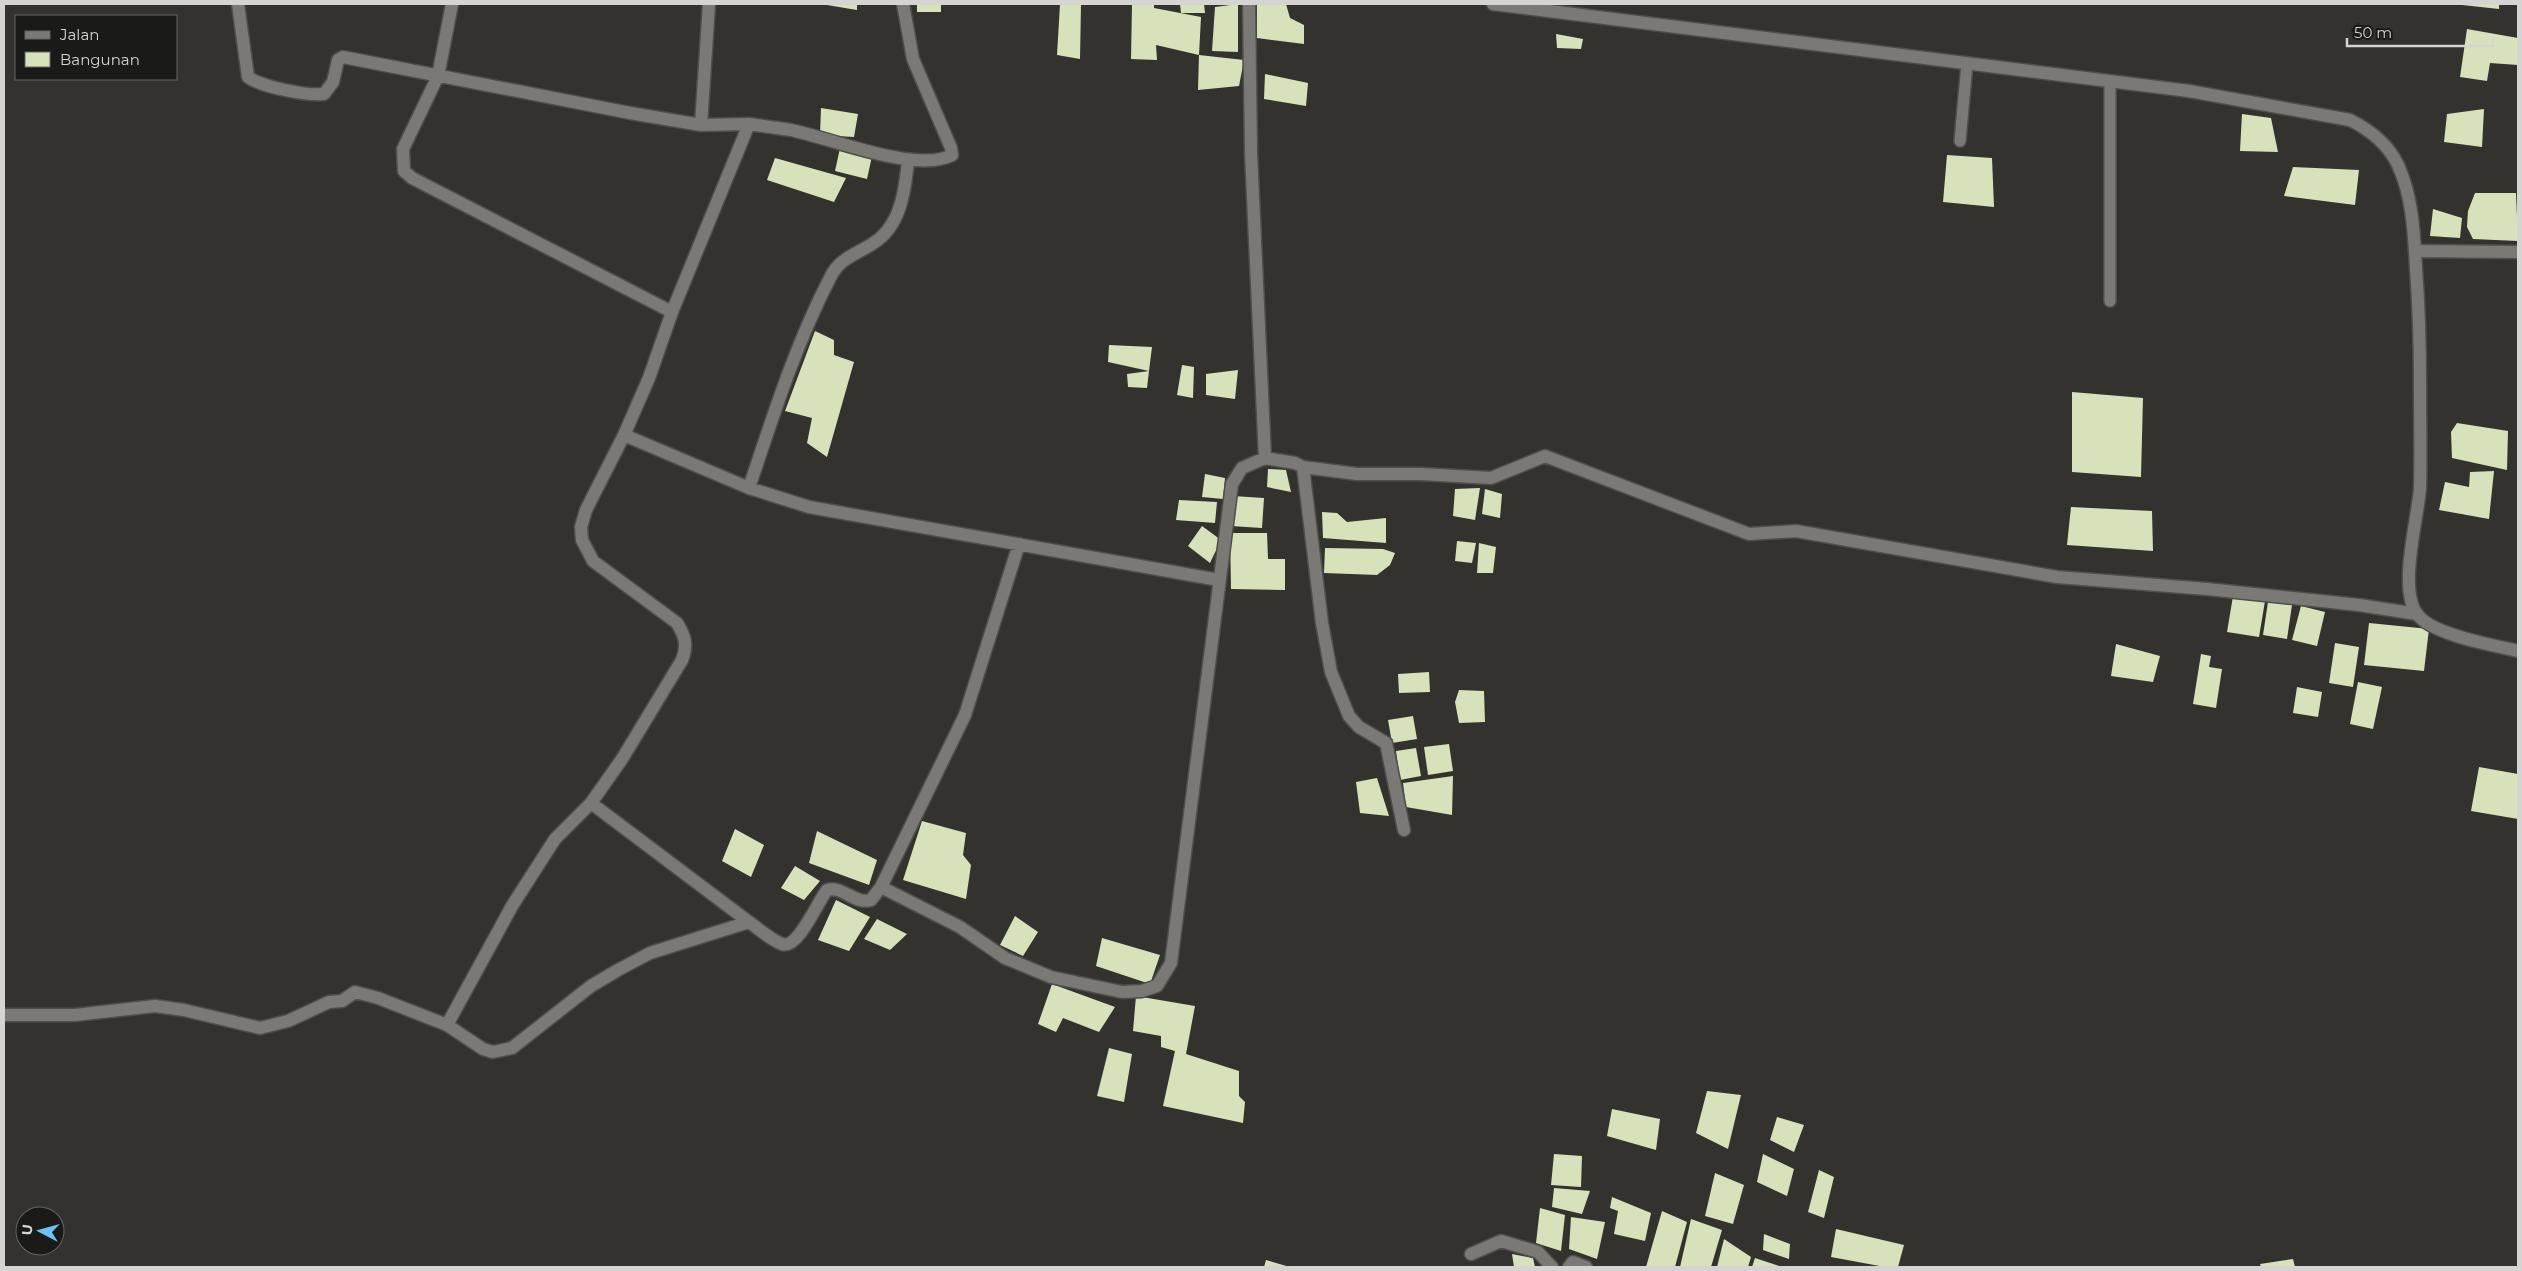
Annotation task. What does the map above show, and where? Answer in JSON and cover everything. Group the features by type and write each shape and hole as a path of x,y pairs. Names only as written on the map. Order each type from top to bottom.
{"street":[{"path":"238,4 246,72 253,81 301,92 324,94 333,82 338,60 343,57 630,114 701,124 749,124 791,130 908,161 947,158 953,152 913,59 903,4"},
{"path":"452,4 438,76 403,148 404,171 412,178 672,312"},
{"path":"701,124 709,4"},
{"path":"1249,4 1251,153 1265,458"},
{"path":"1493,4 2189,91 2350,120 2369,130 2388,148 2403,178 2411,206 2420,326 2420,489 2409,569 2409,588 2417,614"},
{"path":"447,1024 512,906 554,839 591,803 622,759 682,660 686,645 685,635 677,623 592,561 582,540 581,527 586,510 624,435 649,378 672,312 749,124"},
{"path":"749,488 779,397 815,307 833,273 843,260 874,244 886,232 899,212 906,188 908,161"},
{"path":"2415,251 2518,252"},
{"path":"624,435 749,488 809,508 1219,580"},
{"path":"881,887 960,927 1005,958 1051,977 1122,992 1142,991 1157,986 1171,963 1232,484 1242,468 1265,458 1295,463 1303,467 1357,474 1421,474 1491,478 1545,456 1749,534 1796,531 2057,577 2359,605 2417,614 2441,631 2518,651"},
{"path":"1303,467 1322,623 1331,672 1349,716 1359,727 1386,743 1404,830"},
{"path":"591,803 782,945 789,944 805,926 827,890 833,889 863,902 871,900 881,887 965,715 1019,544"},
{"path":"4,1015 75,1015 156,1006 184,1010 260,1028 288,1020 329,1002 342,1000 355,992 378,998 447,1024 483,1049 493,1052 504,1051 512,1048 591,986 650,953 749,922"},
{"path":"1471,1254 1501,1241 1538,1252 1552,1267"},
{"path":"1569,1267 1573,1262 1586,1267"}],"lane":[{"path":"1960,141 1967,64"},
{"path":"2110,81 2110,301"}],"building":[{"path":"857,4 857,10 827,5"},
{"path":"917,4 941,4 941,12 917,12"},
{"path":"1060,4 1081,4 1080,59 1057,55"},
{"path":"1132,4 1154,4 1154,8 1201,17 1199,55 1156,45 1157,60 1131,59"},
{"path":"1180,4 1204,4 1205,13 1181,13"},
{"path":"1238,4 1238,52 1212,51 1215,7"},
{"path":"1257,4 1286,4 1290,18 1304,25 1304,44 1257,38"},
{"path":"2453,4 2499,4 2499,9"},
{"path":"2467,29 2518,38 2518,65 2490,63 2487,81 2460,77"},
{"path":"1556,34 1583,39 1581,49 1557,48"},
{"path":"1199,55 1244,60 1239,86 1198,90"},
{"path":"1265,74 1308,83 1306,106 1264,99"},
{"path":"821,108 858,114 854,137 820,135"},
{"path":"2484,109 2482,147 2444,142 2447,114"},
{"path":"2242,114 2271,118 2278,152 2240,151"},
{"path":"840,148 872,156 867,179 835,171"},
{"path":"1947,155 1992,158 1994,207 1943,202"},
{"path":"775,158 846,178 834,202 767,180"},
{"path":"2293,167 2359,170 2355,205 2284,196"},
{"path":"2475,193 2516,193 2518,241 2473,239 2467,227 2468,211"},
{"path":"2433,209 2462,218 2460,238 2430,236"},
{"path":"815,331 834,340 834,355 854,362 827,457 807,443 812,418 785,411"},
{"path":"1109,345 1152,347 1149,371 1108,362"},
{"path":"1182,365 1194,367 1193,398 1177,395"},
{"path":"1238,370 1235,399 1206,395 1206,374"},
{"path":"1149,371 1147,388 1128,387 1127,374"},
{"path":"2072,392 2143,398 2141,477 2072,472"},
{"path":"2457,423 2508,431 2507,470 2452,458 2451,432"},
{"path":"1268,469 1286,470 1291,492 1267,487"},
{"path":"2494,471 2489,519 2439,510 2445,482 2469,487 2470,472"},
{"path":"1205,474 1225,478 1223,499 1202,497"},
{"path":"1480,488 1475,520 1453,516 1455,489"},
{"path":"1485,489 1502,494 1500,518 1482,514"},
{"path":"1233,496 1264,498 1262,528 1231,526"},
{"path":"1179,500 1217,502 1215,523 1176,520"},
{"path":"2071,507 2152,511 2153,551 2067,545"},
{"path":"1322,512 1337,513 1347,522 1386,518 1386,543 1323,538"},
{"path":"1202,526 1221,540 1210,563 1188,546"},
{"path":"1230,533 1267,533 1268,559 1285,559 1285,590 1231,589"},
{"path":"1457,541 1476,543 1472,563 1455,561"},
{"path":"1479,543 1496,547 1493,573 1477,573"},
{"path":"1325,548 1383,549 1395,553 1390,565 1377,575 1324,573"},
{"path":"2233,596 2265,601 2259,637 2227,632"},
{"path":"2268,602 2292,605 2287,639 2263,635"},
{"path":"2301,606 2325,612 2317,646 2292,640"},
{"path":"2369,623 2429,629 2424,671 2364,665"},
{"path":"2335,643 2359,647 2353,687 2329,683"},
{"path":"2116,644 2160,656 2153,682 2111,676"},
{"path":"2201,654 2211,656 2209,667 2222,669 2216,708 2193,704"},
{"path":"1429,672 1430,692 1399,693 1398,674"},
{"path":"2358,682 2382,687 2373,729 2350,724"},
{"path":"2297,687 2322,692 2318,717 2293,713"},
{"path":"1459,690 1484,691 1485,722 1459,723 1455,702"},
{"path":"1413,716 1417,739 1392,743 1388,720"},
{"path":"1449,744 1453,771 1428,775 1424,747"},
{"path":"1416,748 1421,776 1400,780 1396,751"},
{"path":"2479,767 2518,774 2518,819 2471,811"},
{"path":"1453,776 1452,815 1406,807 1403,783"},
{"path":"1377,778 1389,816 1360,813 1356,782"},
{"path":"922,821 966,833 963,855 971,865 966,899 903,880"},
{"path":"735,829 764,845 751,877 722,861"},
{"path":"817,831 877,860 869,885 809,863"},
{"path":"795,866 820,881 804,900 781,888"},
{"path":"836,900 870,917 849,951 818,940"},
{"path":"1015,916 1038,932 1023,956 1000,945"},
{"path":"877,919 907,934 890,950 864,939"},
{"path":"1102,938 1160,955 1150,984 1096,966"},
{"path":"1052,984 1115,1007 1099,1032 1063,1018 1056,1032 1038,1024"},
{"path":"1136,996 1195,1006 1186,1054 1239,1071 1239,1096 1245,1102 1243,1123 1163,1106 1175,1051 1161,1047 1161,1036 1133,1031"},
{"path":"1109,1048 1132,1054 1124,1102 1097,1096"},
{"path":"1707,1091 1741,1095 1728,1149 1696,1133"},
{"path":"1612,1109 1660,1119 1656,1150 1607,1136"},
{"path":"1777,1117 1804,1125 1794,1152 1770,1140"},
{"path":"1554,1154 1582,1156 1581,1187 1551,1185"},
{"path":"1763,1154 1794,1169 1787,1196 1757,1182"},
{"path":"1819,1170 1834,1177 1824,1218 1808,1212"},
{"path":"1715,1173 1744,1185 1733,1224 1705,1216"},
{"path":"1554,1188 1590,1191 1582,1214 1552,1207"},
{"path":"1612,1197 1651,1213 1645,1241 1614,1234 1618,1211 1610,1208"},
{"path":"1540,1208 1565,1215 1561,1251 1536,1243"},
{"path":"1662,1211 1687,1222 1675,1267 1646,1267"},
{"path":"1571,1217 1605,1222 1597,1259 1569,1249"},
{"path":"1691,1219 1722,1230 1711,1267 1680,1267"},
{"path":"1836,1229 1904,1245 1898,1267 1885,1267 1831,1257"},
{"path":"1764,1234 1790,1244 1789,1259 1763,1250"},
{"path":"1724,1239 1751,1257 1748,1267 1717,1267"},
{"path":"1512,1254 1533,1258 1535,1267 1514,1267"},
{"path":"1755,1258 1782,1267 1752,1267"},
{"path":"2293,1259 2295,1267 2261,1267 2260,1264"},
{"path":"1266,1260 1290,1267 1264,1267"}]}
